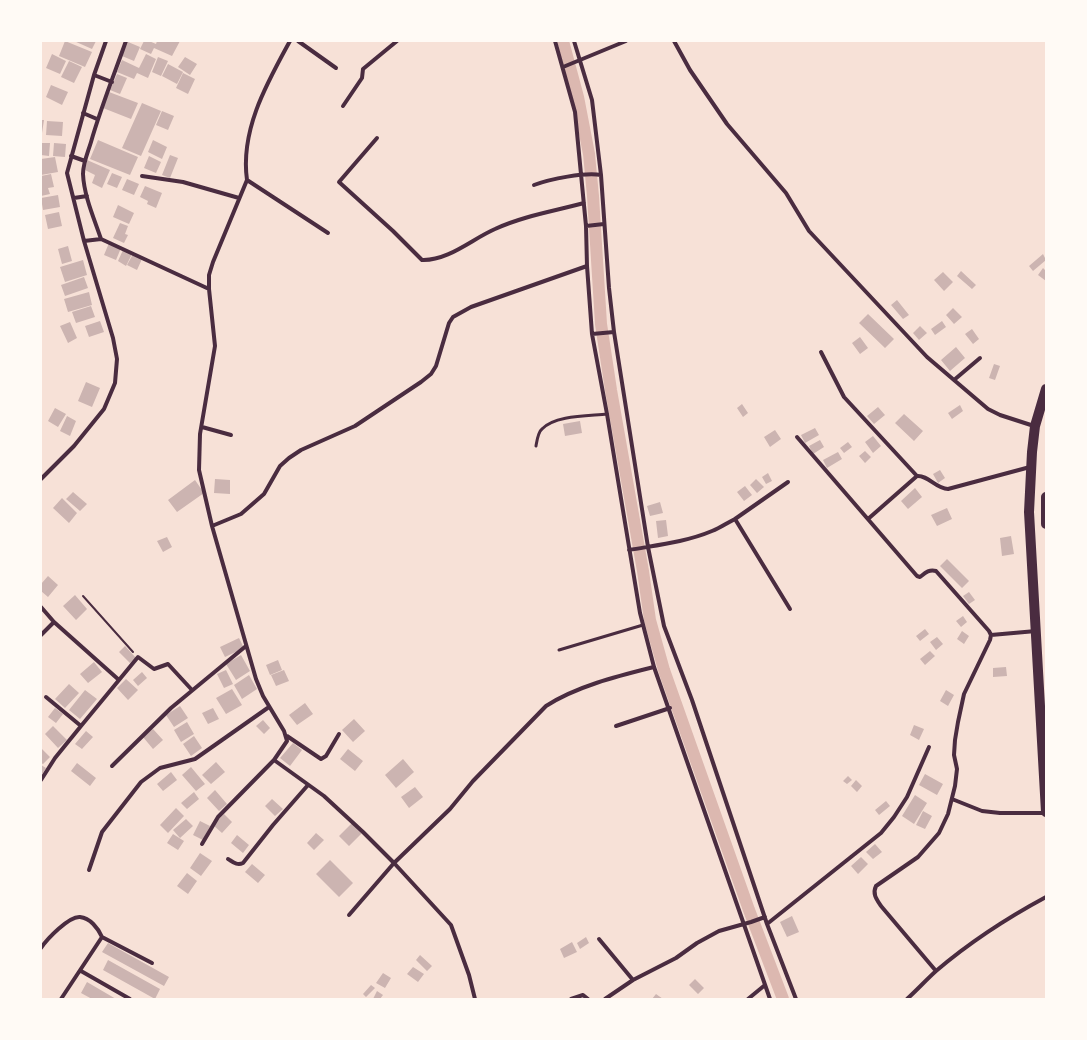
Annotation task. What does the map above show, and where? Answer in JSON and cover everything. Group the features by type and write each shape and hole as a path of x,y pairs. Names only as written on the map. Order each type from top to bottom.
{"highway":[{"path":"1046,389 1035,426 1031,466 1030,512 1046,812"},
{"path":"1046,497 1046,524"}],"street":[{"path":"41,479 74,446 104,409 115,383 117,359 113,338 84,241 77,198 67,173 85,114 94,75 106,41"},
{"path":"99,239 86,196 83,174 84,160 96,118 112,82 126,41"},
{"path":"290,41 270,76 255,113 246,150 245,167 247,180 209,275 215,346 202,427 199,470 212,526 246,646 256,679 269,707 287,736 321,759 326,756 339,734"},
{"path":"298,41 336,68"},
{"path":"343,106 362,78 363,69 397,41"},
{"path":"555,41 565,66 575,112 586,226 587,266 592,334 632,550 640,613 654,667 670,708 770,999"},
{"path":"574,41 592,100 612,332 646,548 664,626 689,694 763,917 796,999"},
{"path":"565,66 626,41"},
{"path":"674,41 690,70 726,124 786,193 810,230 927,357 988,409 1000,415 1035,426"},
{"path":"94,75 112,82"},
{"path":"85,114 96,118"},
{"path":"378,138 339,182 393,231 422,260 430,260 448,254 496,228 584,203"},
{"path":"73,157 84,160"},
{"path":"534,184 548,180 580,175 599,174"},
{"path":"142,176 183,182 239,198"},
{"path":"247,180 328,233"},
{"path":"77,198 86,196"},
{"path":"586,226 603,224"},
{"path":"84,241 99,239 209,289"},
{"path":"212,526 241,514 264,494 280,466 289,458 301,450 355,426 431,374 436,366 449,323 453,318 471,307 587,266"},
{"path":"592,334 612,332"},
{"path":"821,352 838,387 848,403 917,476 922,476 941,489 948,489 1031,466"},
{"path":"954,380 980,358"},
{"path":"202,427 231,435"},
{"path":"797,437 917,576 920,577 928,571 936,571 979,618 991,635 964,694 955,740 954,755 957,769 955,786 948,814 939,833 918,857 876,886 874,892 876,899 881,906 936,971"},
{"path":"868,519 917,476"},
{"path":"632,550 671,543 712,531 735,520 788,482"},
{"path":"735,520 790,609"},
{"path":"41,607 54,622 119,680"},
{"path":"41,636 54,622"},
{"path":"991,635 1036,631"},
{"path":"112,766 171,708 246,646"},
{"path":"41,780 55,758 138,657 154,669 168,664 192,690"},
{"path":"349,915 394,863 450,810 473,781 546,706 555,700 601,681 654,667"},
{"path":"46,697 81,726"},
{"path":"88,870 102,832 141,782 160,768 195,758 269,707"},
{"path":"616,726 670,708"},
{"path":"202,844 218,817 274,760 285,745 287,736"},
{"path":"767,924 881,833 907,797 928,747"},
{"path":"274,760 324,796 363,832 394,863 451,926 469,975 475,999"},
{"path":"228,860 236,864 243,863 273,825 308,785"},
{"path":"952,799 982,811 1000,813 1046,812"},
{"path":"907,999 936,971 987,932 1014,914 1046,897"},
{"path":"41,948 50,936 74,917 80,917 89,921 98,928 102,937 152,962"},
{"path":"605,999 633,980 676,958 719,931 763,917"},
{"path":"61,999 81,971 102,937"},
{"path":"599,939 633,980"},
{"path":"81,971 130,999"},
{"path":"748,999 765,985"},
{"path":"571,999 581,995 584,995 588,999"}],"lane":[{"path":"536,446 540,429 550,422 565,418 607,414"},
{"path":"560,650 643,625"}],"path":[{"path":"83,596 138,657"}],"building":[{"path":"65,41 92,52 85,67 59,56"},
{"path":"74,41 96,41 92,49"},
{"path":"144,41 149,41 156,44 157,41 180,41 172,56 154,48 151,54 140,49"},
{"path":"128,42 140,47 134,61 122,56"},
{"path":"52,54 66,61 60,74 46,68"},
{"path":"146,54 156,59 148,78 137,73 134,79 117,72 122,60 139,68"},
{"path":"158,57 168,61 161,76 152,72"},
{"path":"185,57 197,64 190,75 178,67"},
{"path":"69,61 82,67 74,83 61,77"},
{"path":"168,64 183,72 177,84 162,76"},
{"path":"183,73 195,79 188,94 176,88"},
{"path":"117,74 127,78 120,94 110,90"},
{"path":"51,85 68,92 62,105 46,97"},
{"path":"109,92 138,103 131,119 103,108"},
{"path":"142,103 161,111 141,156 122,148"},
{"path":"162,111 174,116 168,130 156,125"},
{"path":"41,120 44,120 42,133 41,133"},
{"path":"47,121 63,122 62,136 46,135"},
{"path":"98,140 138,157 130,175 90,159"},
{"path":"153,140 167,147 162,159 148,152"},
{"path":"41,143 50,143 49,156 41,155"},
{"path":"54,143 66,144 65,157 53,156"},
{"path":"170,155 178,158 170,178 162,175"},
{"path":"149,156 161,162 156,173 144,168"},
{"path":"55,157 58,172 41,175 41,159"},
{"path":"87,160 110,170 102,188 92,183 95,175 85,170"},
{"path":"112,173 122,177 117,188 107,184"},
{"path":"51,174 54,187 48,188 50,194 41,196 41,176"},
{"path":"127,179 139,184 134,195 122,190"},
{"path":"145,186 162,193 156,208 147,204 148,201 140,197"},
{"path":"58,195 60,207 43,210 41,198"},
{"path":"118,205 134,213 129,224 113,217"},
{"path":"59,212 62,226 48,229 45,215"},
{"path":"120,223 128,226 125,234 128,235 124,243 113,238"},
{"path":"109,243 121,248 116,260 104,255"},
{"path":"68,246 72,261 62,264 58,249"},
{"path":"123,250 132,254 126,266 118,261"},
{"path":"133,254 142,259 137,270 127,265"},
{"path":"1043,254 1046,260 1033,271 1029,266"},
{"path":"83,260 87,275 65,282 60,267"},
{"path":"1043,268 1046,271 1046,281 1038,275"},
{"path":"961,271 976,285 972,289 957,276"},
{"path":"943,272 953,282 944,291 934,280"},
{"path":"84,277 88,288 65,296 61,285"},
{"path":"89,292 92,305 68,312 64,299"},
{"path":"897,300 909,315 903,319 891,305"},
{"path":"91,306 95,317 76,323 72,312"},
{"path":"953,308 962,317 954,324 946,315"},
{"path":"868,314 894,339 885,348 859,323"},
{"path":"100,321 104,332 89,337 85,326"},
{"path":"942,321 946,327 935,335 931,329"},
{"path":"70,322 77,338 68,343 60,326"},
{"path":"920,326 927,333 919,340 913,333"},
{"path":"972,329 979,339 973,344 965,334"},
{"path":"860,337 868,348 860,354 852,343"},
{"path":"956,347 965,358 950,371 941,360"},
{"path":"994,364 1000,366 995,380 989,378"},
{"path":"86,382 100,388 92,407 78,401"},
{"path":"742,404 748,413 743,417 737,408"},
{"path":"960,405 963,411 952,419 948,413"},
{"path":"878,407 885,415 874,424 867,416"},
{"path":"55,408 66,414 58,427 48,421"},
{"path":"904,414 923,431 914,441 895,423"},
{"path":"67,416 76,421 70,436 60,431"},
{"path":"580,421 582,433 565,436 563,424"},
{"path":"815,428 819,435 805,443 801,435"},
{"path":"775,430 781,439 770,447 764,437"},
{"path":"873,436 881,446 873,453 865,442"},
{"path":"820,440 824,447 813,454 809,446"},
{"path":"848,442 852,447 844,453 840,448"},
{"path":"865,451 871,457 865,463 859,456"},
{"path":"838,452 842,459 827,468 823,460"},
{"path":"940,470 945,478 938,483 933,474"},
{"path":"768,473 772,481 766,484 762,477"},
{"path":"215,479 230,480 230,494 214,493"},
{"path":"756,479 764,487 757,493 750,485"},
{"path":"195,480 204,493 177,512 168,500"},
{"path":"745,486 752,495 744,501 737,492"},
{"path":"915,488 922,497 908,509 901,501"},
{"path":"73,492 87,504 80,511 66,499"},
{"path":"62,498 77,513 69,523 53,508"},
{"path":"660,502 663,513 650,516 647,506"},
{"path":"947,508 952,519 937,526 931,515"},
{"path":"666,520 668,536 658,538 656,521"},
{"path":"1011,536 1014,554 1002,556 1000,538"},
{"path":"167,537 172,547 163,552 157,541"},
{"path":"947,559 969,581 962,588 940,566"},
{"path":"48,576 58,585 48,597 41,591 41,584"},
{"path":"969,592 975,600 969,604 963,596"},
{"path":"75,595 87,609 76,620 63,606"},
{"path":"963,616 967,622 961,627 956,621"},
{"path":"925,629 929,634 920,641 916,636"},
{"path":"962,631 969,636 964,644 957,639"},
{"path":"937,637 943,644 936,650 930,642"},
{"path":"239,638 244,648 225,657 220,647"},
{"path":"125,646 136,658 130,663 119,652"},
{"path":"930,651 935,656 925,665 920,659"},
{"path":"241,655 250,671 236,680 226,664"},
{"path":"278,660 282,670 270,675 266,665"},
{"path":"94,662 102,672 88,683 80,674"},
{"path":"1006,667 1007,676 993,677 993,668"},
{"path":"226,670 233,684 224,688 217,674"},
{"path":"284,670 289,681 276,686 271,675"},
{"path":"142,672 147,678 138,686 133,680"},
{"path":"249,675 257,689 242,699 234,685"},
{"path":"126,679 138,690 128,700 117,688"},
{"path":"69,684 79,693 65,708 55,699"},
{"path":"232,689 242,705 226,714 216,698"},
{"path":"85,690 97,699 80,719 69,710"},
{"path":"946,690 954,695 948,706 940,701"},
{"path":"305,703 313,714 297,725 289,715"},
{"path":"180,706 188,718 174,727 166,715"},
{"path":"55,708 63,714 56,723 48,717"},
{"path":"213,708 219,719 208,724 202,713"},
{"path":"354,719 365,731 353,742 342,730"},
{"path":"263,720 270,728 264,734 256,726"},
{"path":"187,722 194,734 181,742 174,730"},
{"path":"914,725 924,729 919,740 910,735"},
{"path":"53,726 67,740 58,748 45,734"},
{"path":"153,729 163,740 153,749 143,737"},
{"path":"86,731 93,737 82,749 75,744"},
{"path":"194,736 202,748 191,756 183,744"},
{"path":"293,743 302,750 290,766 280,758"},
{"path":"41,748 50,757 43,764 41,763"},
{"path":"348,749 363,761 355,771 340,759"},
{"path":"403,759 414,772 396,788 385,775"},
{"path":"216,762 225,772 211,784 202,775"},
{"path":"77,763 96,778 90,786 71,771"},
{"path":"41,765 46,768 41,776"},
{"path":"191,767 205,784 196,791 182,775"},
{"path":"171,772 177,780 163,791 157,784"},
{"path":"925,774 943,784 937,795 919,785"},
{"path":"848,776 852,780 847,784 843,781"},
{"path":"856,780 862,786 857,792 851,786"},
{"path":"415,787 423,797 409,808 401,797"},
{"path":"215,790 227,804 219,811 207,798"},
{"path":"194,792 199,799 187,809 181,803"},
{"path":"915,795 927,803 914,824 902,816"},
{"path":"272,799 283,809 275,816 265,806"},
{"path":"886,801 890,806 879,815 875,810"},
{"path":"176,808 184,816 168,833 160,825"},
{"path":"923,811 932,816 925,829 916,825"},
{"path":"224,814 232,822 222,833 213,825"},
{"path":"186,819 193,826 180,838 173,830"},
{"path":"200,821 210,826 203,840 193,835"},
{"path":"352,823 362,833 349,846 339,836"},
{"path":"316,833 324,840 314,850 307,843"},
{"path":"173,834 184,841 178,850 167,843"},
{"path":"237,835 249,845 243,853 231,843"},
{"path":"875,844 882,852 873,859 866,852"},
{"path":"200,853 212,861 201,876 190,868"},
{"path":"861,857 868,864 858,874 851,866"},
{"path":"330,860 353,883 339,897 316,874"},
{"path":"252,864 265,875 258,883 245,872"},
{"path":"187,873 197,881 188,894 177,886"},
{"path":"792,916 799,932 787,937 780,922"},
{"path":"586,937 589,943 580,949 577,943"},
{"path":"572,942 577,952 564,958 560,949"},
{"path":"108,943 169,977 164,986 102,952"},
{"path":"420,955 432,966 427,971 416,960"},
{"path":"108,960 160,989 155,999 103,970"},
{"path":"413,967 424,974 418,982 407,974"},
{"path":"383,973 391,978 385,988 376,983"},
{"path":"695,979 704,988 698,994 689,985"},
{"path":"87,982 116,999 92,999 81,993"},
{"path":"371,985 375,988 366,997 363,994"},
{"path":"377,991 383,995 380,999 373,999"},
{"path":"656,994 663,999 652,999"}],"waterway":[{"path":"563,41 578,97 589,154 601,324 650,620 664,670 749,910 783,999"}]}
